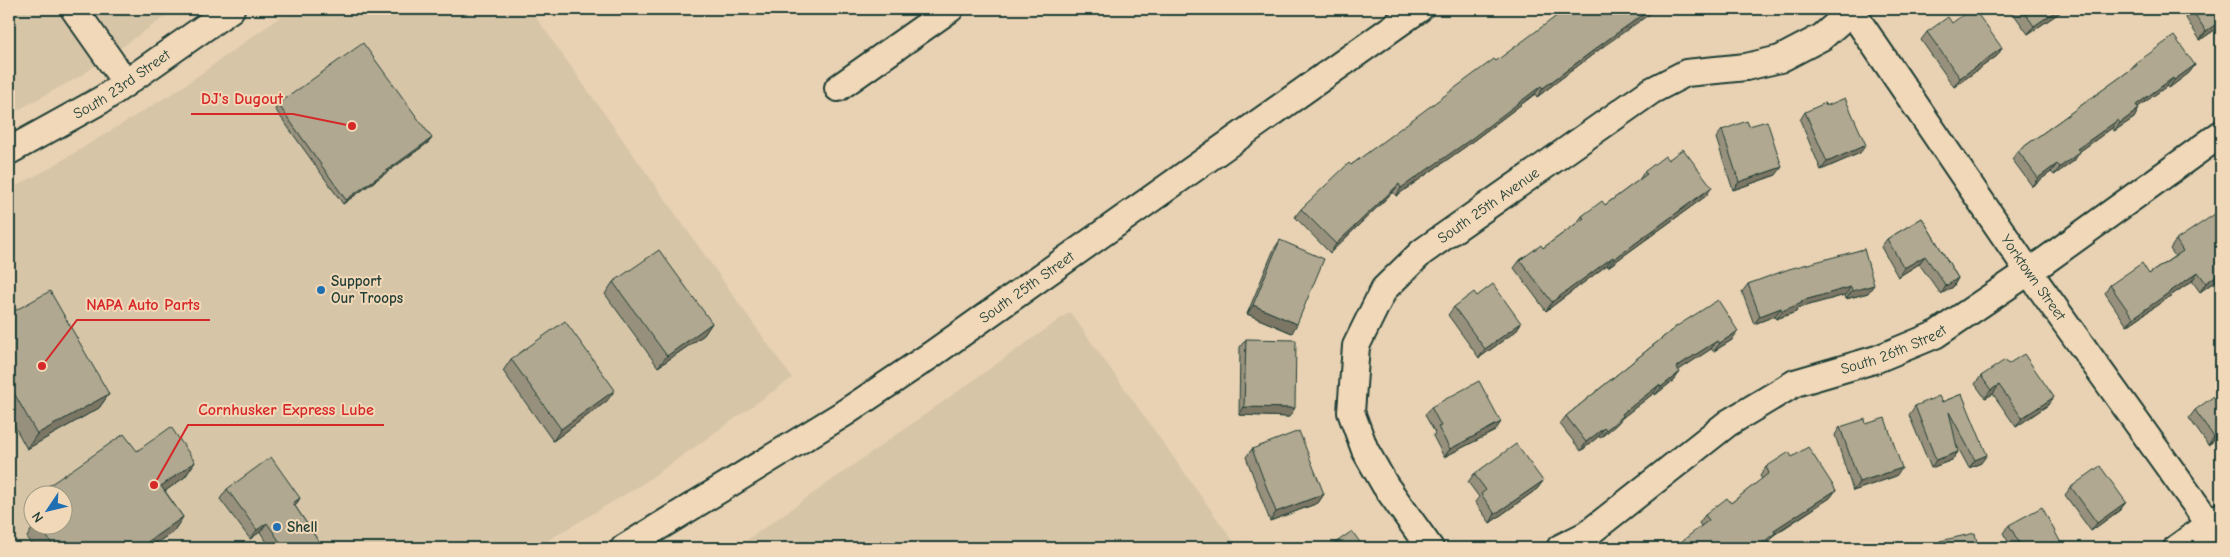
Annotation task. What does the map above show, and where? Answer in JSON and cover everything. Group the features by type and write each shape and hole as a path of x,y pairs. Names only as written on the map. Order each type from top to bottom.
{"street":[{"path":"74,9 126,83"},
{"name":"South 23rd Street","path":"9,151 104,98 231,9"},
{"name":"South 25th Street","path":"624,548 843,414 931,355 1419,9"},
{"name":"Yorktown Street","path":"1850,9 2029,272 2217,527"},
{"name":"South 25th Avenue","path":"1430,548 1380,476 1365,450 1351,412 1356,346 1384,289 1422,252 1651,90 1686,73 1746,67 1780,59 1822,36 1850,9"},
{"path":"838,88 941,11"},
{"name":"South 26th Street","path":"1560,548 1586,535 1736,418 1795,384 1877,359 1935,335 2029,272 2221,134"},
{"path":"2177,548 2217,527"}],"shaded area":[{"path":"9,9 176,9 82,75 9,115"},
{"path":"291,9 530,9 792,378 641,485 535,548 9,548 9,190 48,169 181,88"},
{"path":"1070,312 1238,548 736,548"}],"building":[{"path":"1566,9 1651,9 1401,188 1399,184 1336,244 1301,209 1349,163 1351,165 1494,59 1496,61"},
{"path":"1971,9 1974,9 2002,48 1960,78 1927,32 1948,17 1952,23"},
{"path":"2022,9 2059,9 2034,26"},
{"path":"2191,9 2221,9 2221,21 2206,31"},
{"path":"2174,36 2195,65 2174,80 2173,78 2136,105 2139,109 2120,123 2118,120 2077,149 2080,152 2060,167 2057,164 2038,178 2018,151"},
{"path":"363,43 432,138 346,200 278,104"},
{"path":"1845,98 1866,145 1827,162 1805,112 1825,103 1826,106"},
{"path":"1747,121 1749,126 1767,121 1782,167 1739,182 1722,130"},
{"path":"1683,149 1712,187 1552,302 1520,260 1541,245 1543,248 1584,218 1582,216 1602,201 1605,205 1647,174 1644,172 1665,156 1668,160"},
{"path":"2221,210 2221,272 2206,283 2198,272 2133,318 2110,285 2142,263 2149,274 2183,251 2176,240"},
{"path":"1922,218 1958,278 1946,286 1925,256 1904,268 1887,239"},
{"path":"1280,240 1324,259 1297,324 1253,305"},
{"path":"1864,249 1874,285 1852,291 1851,287 1801,301 1802,303 1782,311 1781,308 1760,316 1748,284 1789,269"},
{"path":"659,250 712,323 667,356 613,282"},
{"path":"1493,284 1521,323 1485,349 1454,307 1474,292 1477,296"},
{"path":"50,291 109,394 37,434 9,384 9,314"},
{"path":"1718,300 1738,331 1720,343 1717,341 1676,367 1680,372 1661,387 1659,385 1622,414 1623,416 1606,430 1604,428 1586,442 1566,416 1677,326"},
{"path":"565,321 615,390 561,429 511,359"},
{"path":"1246,339 1296,340 1295,408 1244,407"},
{"path":"2024,354 2054,397 2022,418 1999,385 1991,390 1981,376 2005,360 2008,364"},
{"path":"1479,381 1501,422 1450,449 1438,427 1441,426 1431,407"},
{"path":"2221,391 2221,432 2214,437 2195,410"},
{"path":"1962,394 1987,455 1975,460 1949,412 1958,452 1936,460 1915,406 1939,396 1942,402"},
{"path":"1885,418 1902,468 1859,482 1840,427 1865,419 1866,424"},
{"path":"171,427 195,462 161,486 183,517 139,548 55,548 45,534 72,534 72,484 51,484 124,434 137,451"},
{"path":"1299,431 1324,494 1276,512 1252,449"},
{"path":"1516,444 1543,481 1495,514 1481,494 1486,490 1474,474"},
{"path":"1808,447 1836,490 1774,530 1775,533 1756,548 1673,548 1709,520 1705,515 1727,498 1731,503 1769,473 1766,467 1789,452 1792,457"},
{"path":"271,457 300,498 293,503 323,548 284,548 267,523 257,530 227,489"},
{"path":"2100,466 2126,502 2097,523 2071,487"},
{"path":"2042,507 2063,547 2022,548 2009,525"},
{"path":"1352,531 1364,548 1328,548"},
{"path":"1975,533 1978,548 1942,548 1940,541"}],"place":[{"name":"DJ's Dugout","path":"352,126"},
{"name":"Support Our Troops","path":"321,290"},
{"name":"NAPA Auto Parts","path":"42,366"},
{"name":"Cornhusker Express Lube","path":"154,485"},
{"name":"Shell","path":"277,527"}]}
